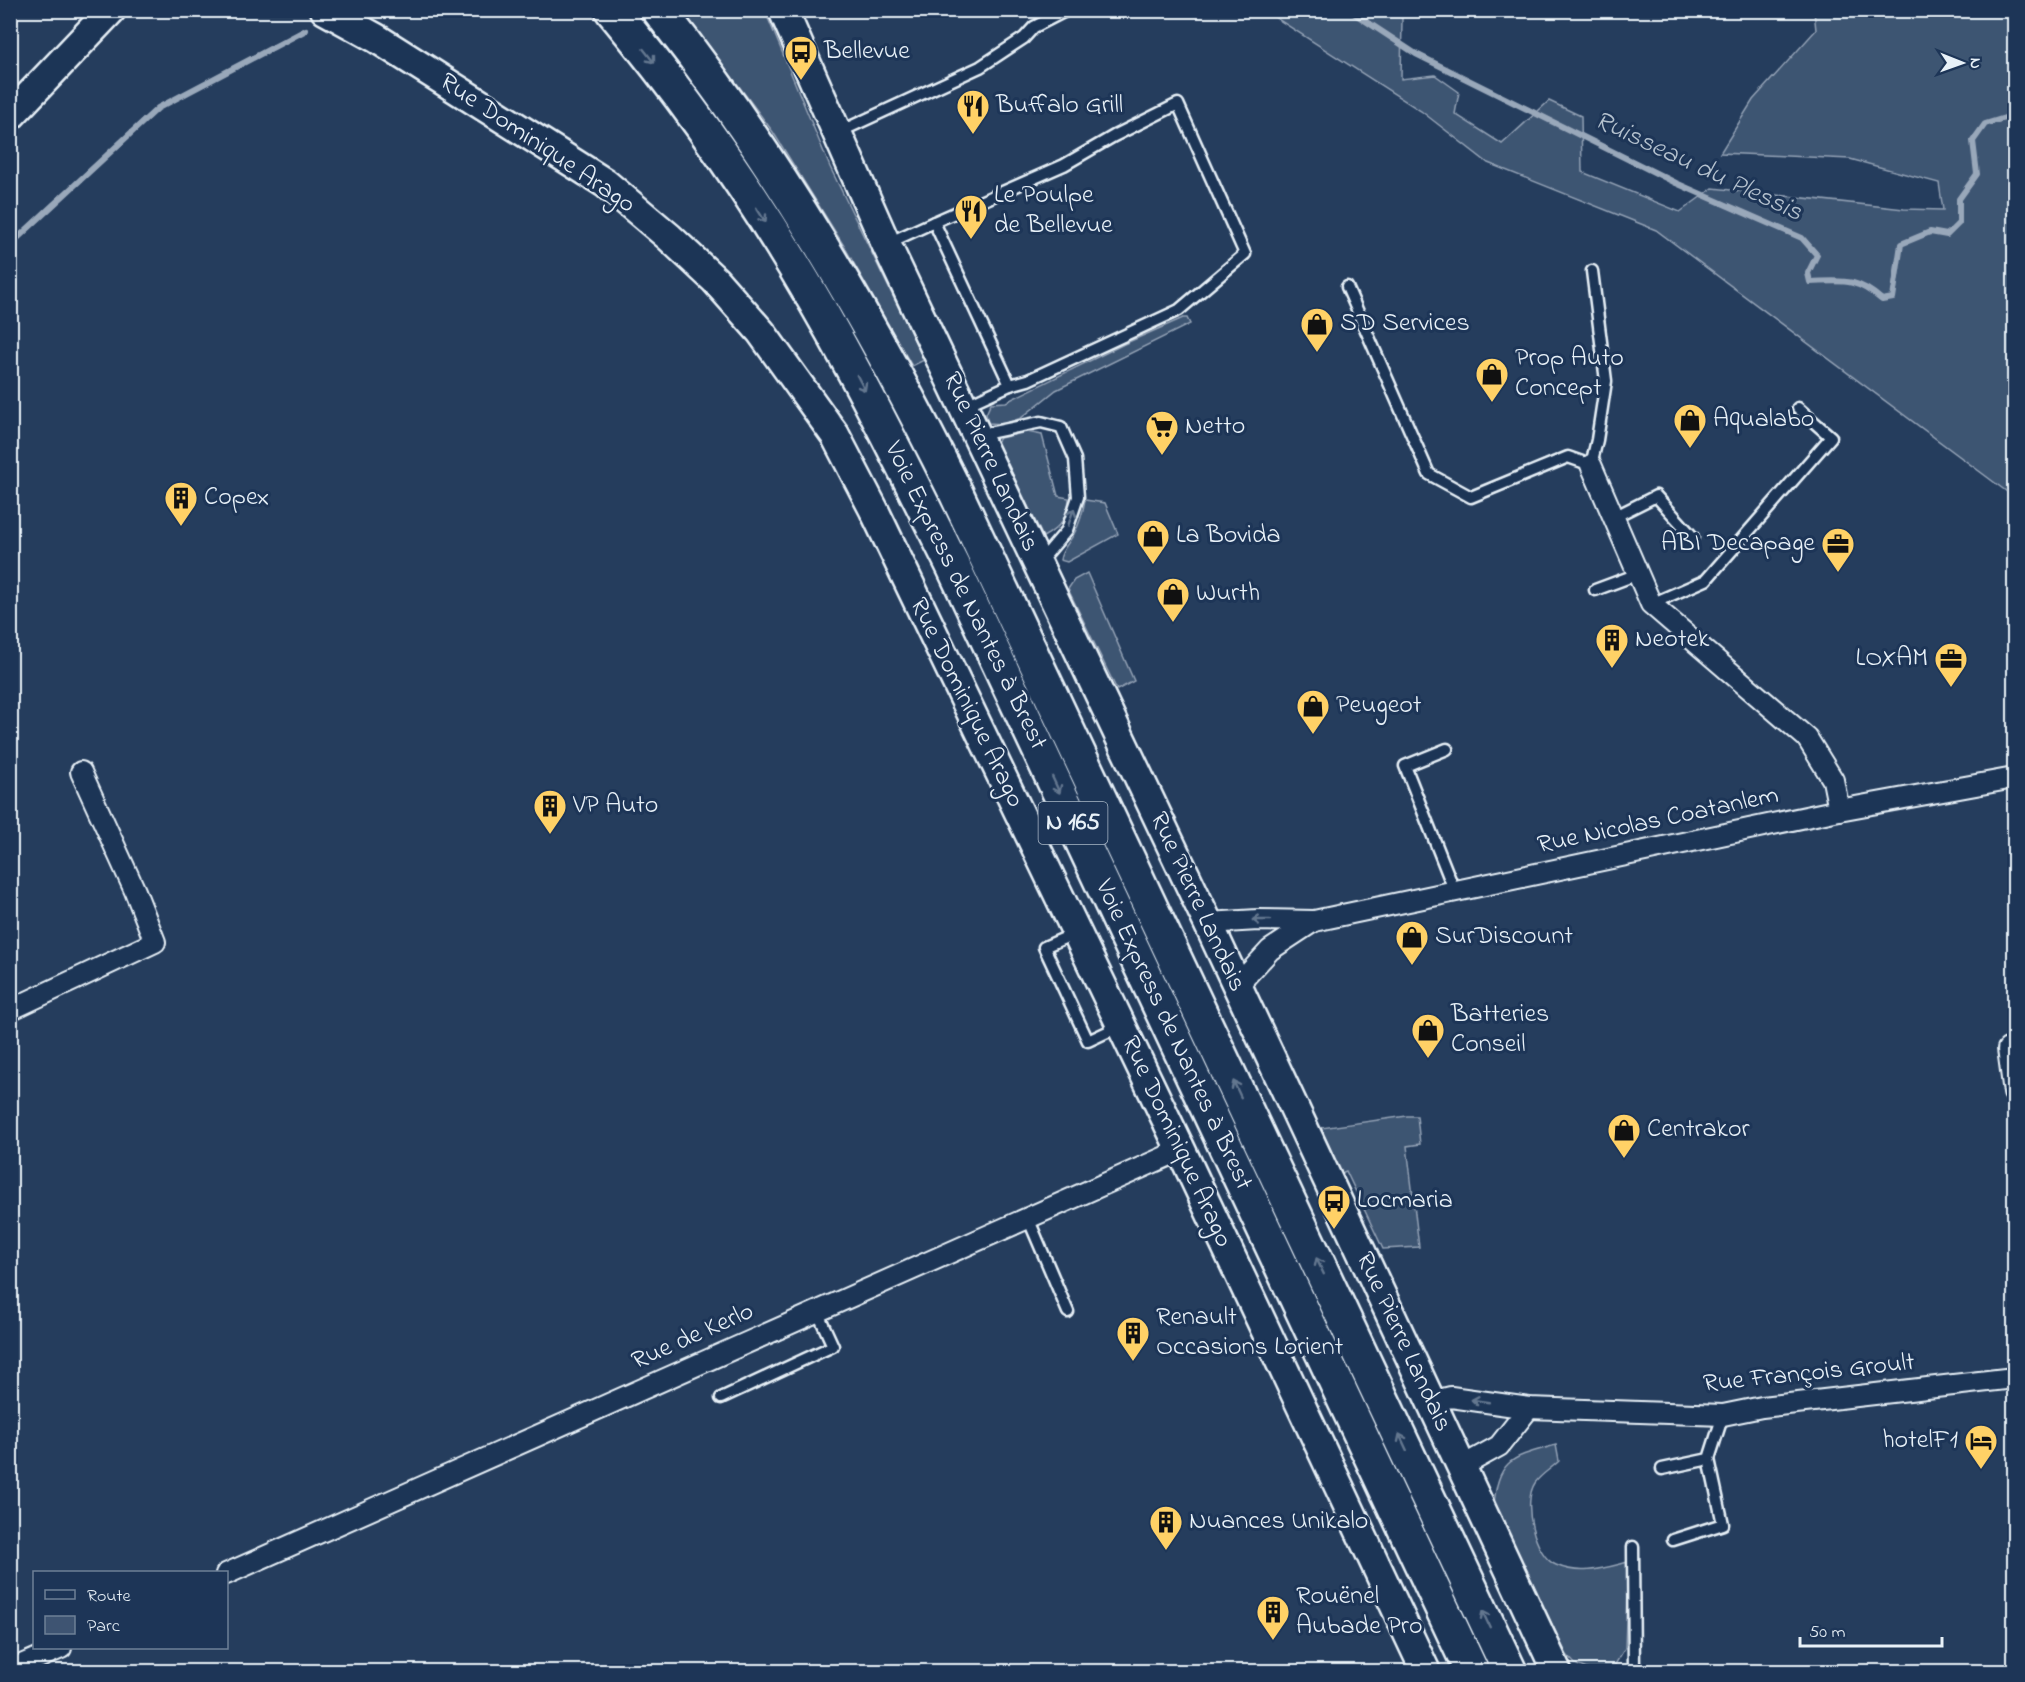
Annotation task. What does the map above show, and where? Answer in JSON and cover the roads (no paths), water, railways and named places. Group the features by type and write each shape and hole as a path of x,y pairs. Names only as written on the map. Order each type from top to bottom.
{"highway":[{"name":"Voie Express de Nantes à Brest","path":"612,10 674,88 734,172 810,294 899,457 1472,1671"},
{"name":"Voie Express de Nantes à Brest","path":"659,10 750,133 810,225 865,318 922,424 962,504 1510,1671"}],"street":[{"path":"85,40 111,10"},
{"path":"10,116 117,10"},
{"name":"Rue Dominique Arago","path":"325,10 363,31 605,183 669,237 715,280 761,332 835,435 874,510 1181,1150 1426,1671"},
{"name":"Rue Dominique Arago","path":"343,10 363,31"},
{"name":"Rue Pierre Landais","path":"783,10 886,244 1208,923 1557,1671"},
{"path":"1591,465 1651,604 1807,738 1833,780 1839,810"},
{"path":"10,1010 155,942 135,891 81,772"},
{"name":"Rue Nicolas Coatanlem","path":"1208,923 1258,920 1314,921 1839,810 2014,778"},
{"name":"Rue Nicolas Coatanlem","path":"1237,986 1270,950 1314,921"},
{"path":"2014,1048 2008,1049 2014,1093"},
{"name":"Rue de Kerlo","path":"228,1573 1181,1150"},
{"name":"Rue François Groult","path":"1431,1402 1451,1397 1529,1408 1723,1415 1762,1407 2014,1378"},
{"path":"1461,1467 1499,1446 1529,1408"},
{"path":"10,1670 57,1649"}],"lane":[{"path":"837,133 980,67 1024,38 1034,27 1067,10"},
{"path":"886,244 1064,165 1114,136 1178,104 1245,254 1179,310 1028,380 1010,385 964,406"},
{"path":"934,222 1010,385"},
{"path":"1347,286 1429,474 1471,497 1568,457 1591,465 1598,440 1606,381 1592,271"},
{"path":"1651,604 1706,580 1831,438 1798,408"},
{"path":"978,435 1041,422 1061,428 1075,459 1078,497 1067,530 1038,564"},
{"path":"1614,517 1656,496 1693,537"},
{"path":"1595,590 1638,574"},
{"path":"1447,749 1405,766 1455,892"},
{"path":"1028,1218 1068,1312"},
{"path":"721,1398 833,1346 817,1311"},
{"path":"1673,1540 1724,1524 1709,1459 1723,1415"},
{"path":"1662,1469 1709,1459"},
{"path":"1633,1546 1634,1671"}],"waterway":[{"name":"Ruisseau du Plessis","path":"1349,10 1416,54 1676,183 1802,238 1817,255 1808,273 1810,282 1848,282 1864,287 1882,300 1893,298 1901,244 1930,232 1947,235 1959,223 1959,199 1977,174 1973,141 1985,124 2008,117 2014,110"},
{"name":"Ruisseau du Plessis","path":"10,245 158,108 306,30"}],"place":[{"name":"Bellevue","path":"801,81"},
{"name":"Buffalo Grill","path":"973,135"},
{"name":"Le Poulpe de Bellevue","path":"971,240"},
{"name":"SD Services","path":"1317,353"},
{"name":"Prop Auto Concept","path":"1492,403"},
{"name":"Aqualabo","path":"1690,449"},
{"name":"Netto","path":"1162,456"},
{"name":"Copex","path":"181,527"},
{"name":"La Bovida","path":"1153,565"},
{"name":"ABI Decapage","path":"1838,573"},
{"name":"Wurth","path":"1173,623"},
{"name":"Neotek","path":"1612,669"},
{"name":"LOXAM","path":"1951,688"},
{"name":"Peugeot","path":"1313,735"},
{"name":"VP Auto","path":"550,835"},
{"name":"SurDiscount","path":"1412,966"},
{"name":"Batteries Conseil","path":"1428,1059"},
{"name":"Centrakor","path":"1624,1159"},
{"name":"Locmaria","path":"1334,1230"},
{"name":"Renault Occasions Lorient","path":"1133,1362"},
{"name":"hotelF1","path":"1981,1470"},
{"name":"Nuances Unikalo","path":"1166,1551"},
{"name":"Rouënel Aubade Pro","path":"1273,1641"}]}
